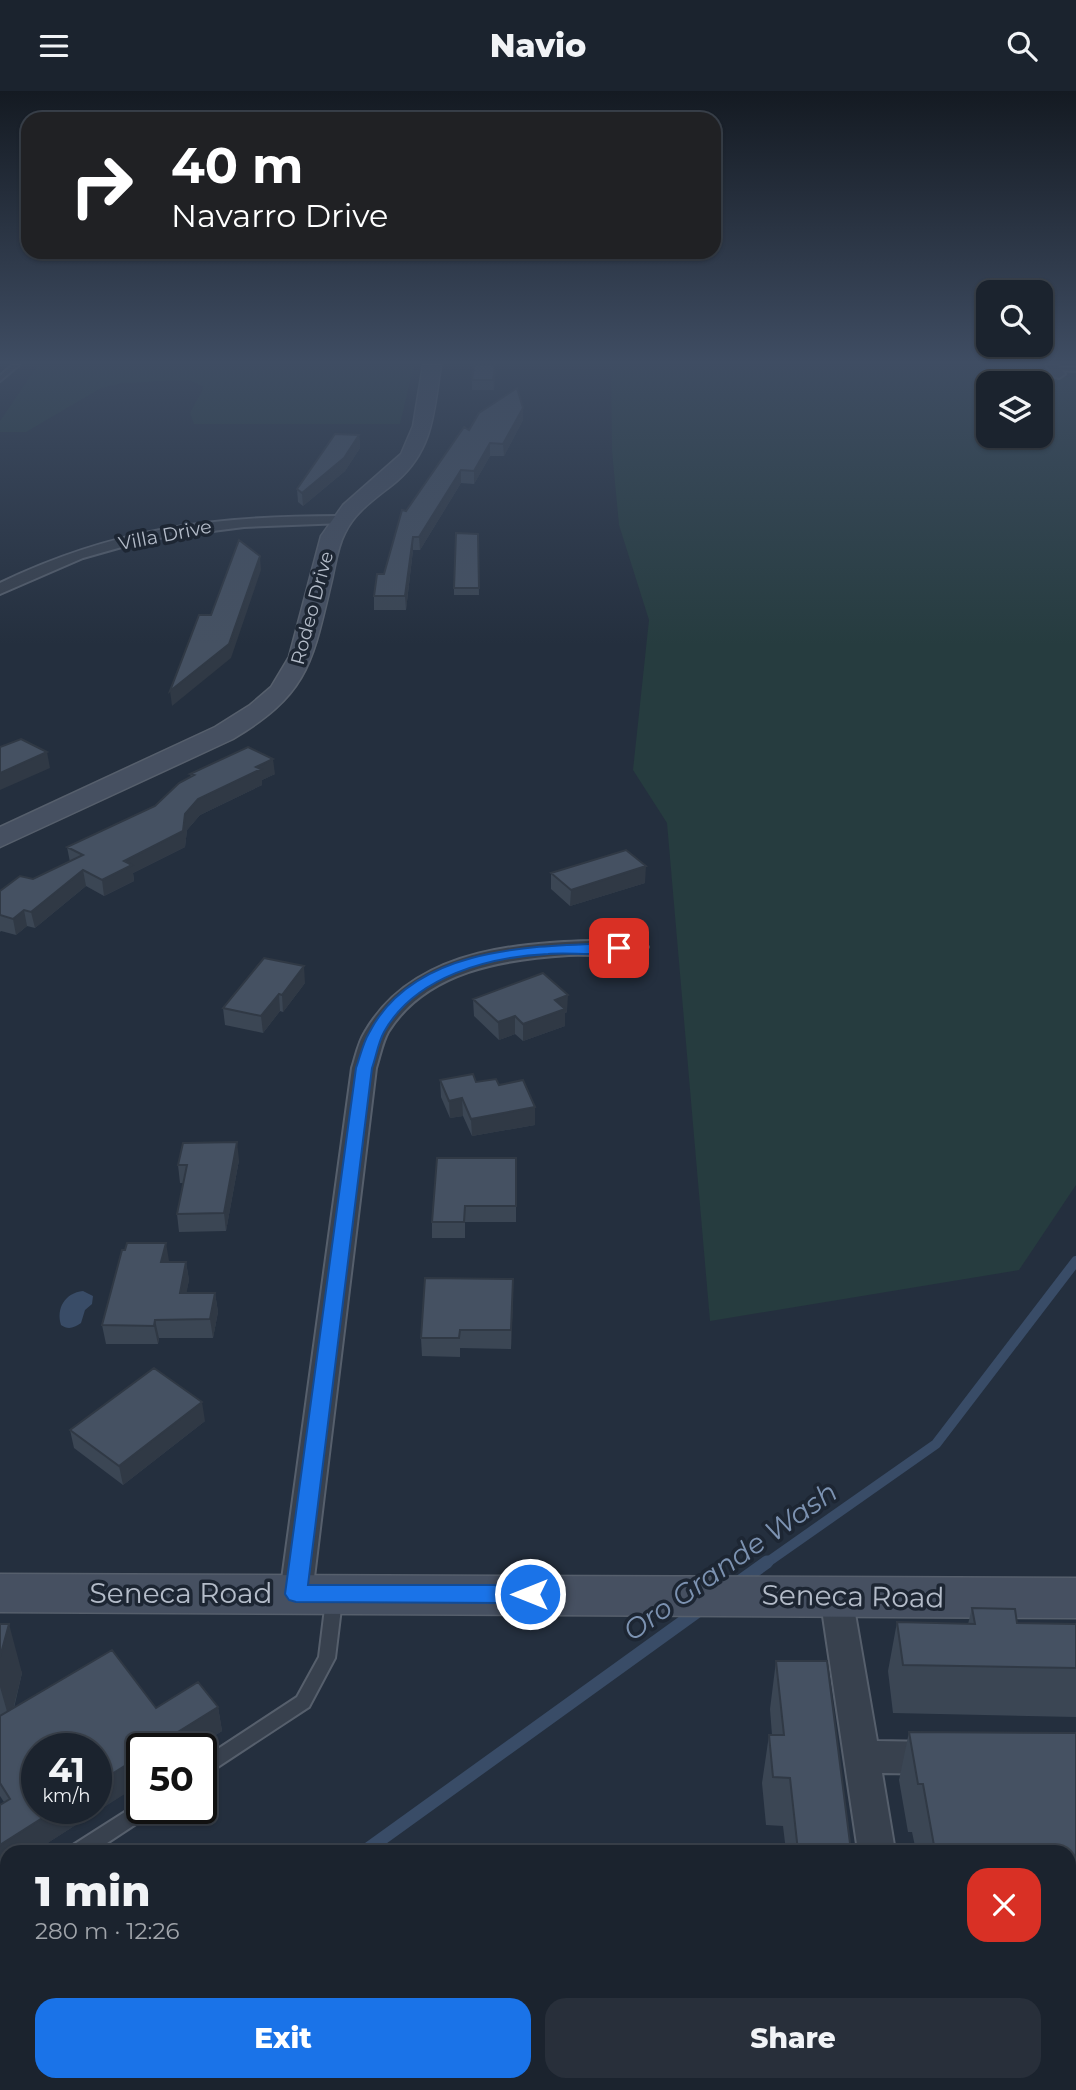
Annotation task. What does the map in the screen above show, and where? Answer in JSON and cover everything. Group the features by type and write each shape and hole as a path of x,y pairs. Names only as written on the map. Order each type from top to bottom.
{"street":[{"name":"Rodeo Drive","path":"0,838 224,733 255,715 279,694 296,671 301,657 331,536 339,520 406,458"},
{"name":"Villa Drive","path":"0,589 90,550 180,530 264,521 339,520"},
{"path":"316,1594 364,1068 376,1033 398,1003 424,983 454,968 500,956 545,950 638,947"},
{"name":"Seneca Road","path":"0,1593 1076,1598"},
{"path":"831,1595 876,1845"},
{"path":"862,1757 969,1759"}],"lane":[{"path":"217,1759 303,1702 327,1658 316,1594"},
{"path":"89,1845 126,1821"}],"green space":[{"path":"613,458 1076,458 1076,1185 1019,1270 710,1321 667,823 633,770 649,620 619,525"}],"water":[{"path":"83,1291 93,1296 92,1304 85,1310 81,1323 71,1328 64,1327 60,1319 63,1302 71,1295"}],"building":[{"path":"318,458 344,458 302,493 297,489"},
{"path":"442,458 481,458 474,471 461,470 419,537 413,537 405,596 374,596 377,574 384,574 402,510 406,511"},
{"path":"456,533 478,534 479,588 454,588"},
{"path":"239,540 260,556 229,644 170,691 199,615 211,615"},
{"path":"21,739 47,752 0,773 0,747"},
{"path":"248,747 273,759 256,767 261,769 198,799 185,814 183,831 124,861 132,865 102,880 83,870 31,912 24,910 13,919 0,915 0,891 20,876 33,879 83,855 67,847 155,806 179,783 194,775 190,774"},
{"path":"626,850 646,866 571,890 551,873"},
{"path":"264,958 304,966 282,995 279,994 261,1016 223,1008"},
{"path":"543,973 568,995 555,1000 565,1009 523,1024 515,1016 498,1022 473,999"},
{"path":"473,1074 476,1082 496,1079 499,1085 523,1080 535,1107 471,1119 462,1098 449,1101 440,1080"},
{"path":"237,1142 224,1213 177,1214 187,1165 178,1165 183,1143"},
{"path":"437,1158 516,1158 516,1206 465,1206 464,1222 432,1222"},
{"path":"127,1243 166,1243 161,1262 186,1262 180,1293 215,1293 210,1319 155,1320 154,1326 102,1325 122,1250 125,1250"},
{"path":"425,1278 513,1279 511,1330 460,1330 459,1338 421,1338"},
{"path":"154,1368 202,1402 119,1466 70,1430"},
{"path":"972,1608 1015,1609 1017,1623 1076,1624 1076,1668 903,1665 897,1622 975,1624"},
{"path":"0,1624 9,1624 0,1657"},
{"path":"112,1650 156,1708 198,1682 218,1707 176,1733 126,1733 126,1765 112,1774 112,1733 21,1733 21,1824 33,1824 0,1845 0,1805 10,1799 0,1783 0,1716"},
{"path":"776,1661 827,1661 850,1845 797,1845 790,1778 773,1777 769,1735 784,1735"},
{"path":"909,1732 1076,1733 1076,1845 934,1845 923,1784 918,1784"}],"waterway":[{"name":"Oro Grande Wash","path":"765,1564 936,1444 1076,1261"},
{"name":"Oro Grande Wash","path":"739,1582 767,1562"},
{"name":"Oro Grande Wash","path":"373,1845 698,1611"}],"route":[{"path":"530,1594 296,1594 364,1068 376,1033 398,1003 424,983 454,968 500,956 545,950 619,948"}]}
